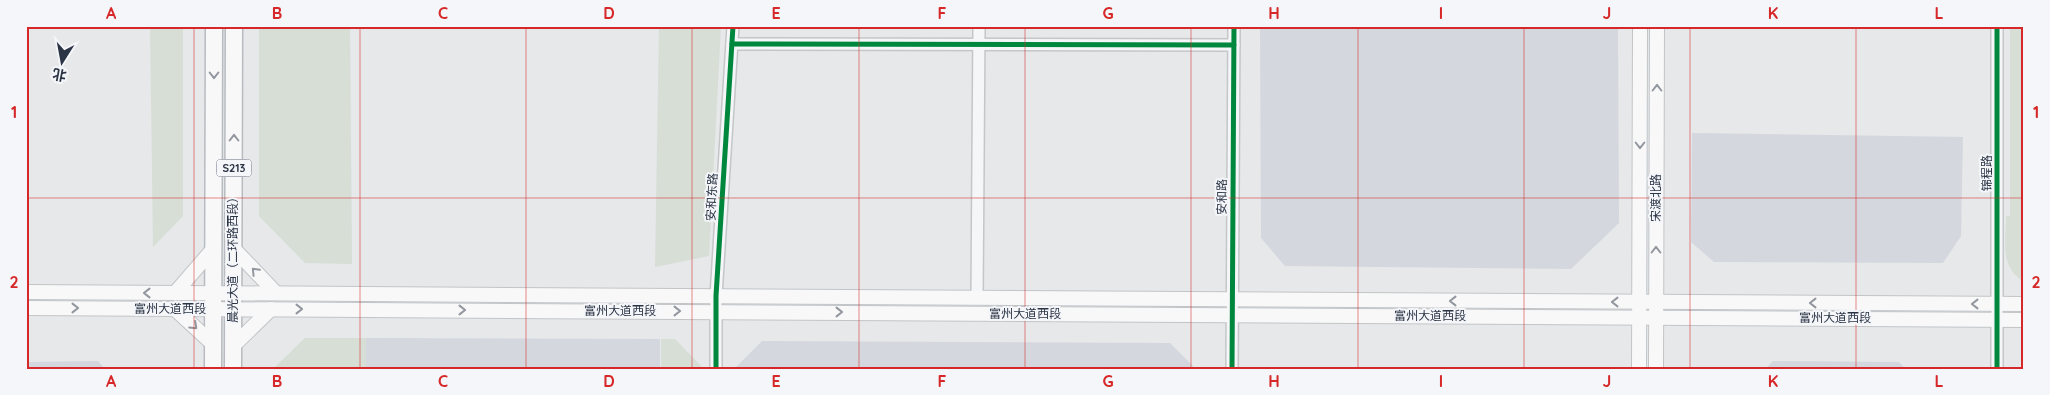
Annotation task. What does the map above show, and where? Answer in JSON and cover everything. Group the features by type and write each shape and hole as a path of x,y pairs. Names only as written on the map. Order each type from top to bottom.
{"highway":[{"name":"晨光大道（二环路西段）","path":"213,369 214,26"},
{"name":"晨光大道（二环路西段）","path":"233,369 234,26"}],"main road":[{"name":"宋渡北路","path":"1639,369 1640,26"},
{"name":"宋渡北路","path":"1656,369 1657,26"},
{"path":"176,293 214,248"},
{"path":"234,249 276,293"},
{"name":"富州大道西段","path":"26,292 176,293 214,301"},
{"name":"富州大道西段","path":"26,308 175,309 214,301 233,301 276,293 2024,304"},
{"name":"富州大道西段","path":"233,301 271,309 2024,320"},
{"path":"175,309 213,344"},
{"path":"233,346 271,309"}],"street":[{"name":"安和东路","path":"716,369 716,296 733,26"},
{"path":"977,298 979,26"},
{"name":"安和路","path":"1232,369 1234,26"},
{"name":"锦程路","path":"1997,26 1997,369"},
{"path":"732,44 1234,45"}],"shaded area":[{"path":"150,26 183,26 183,216 153,247"},
{"path":"259,26 350,26 352,264 305,263 259,216"},
{"path":"659,26 721,26 709,256 655,267"},
{"path":"1260,26 1618,26 1619,223 1571,269 1285,266 1261,238"},
{"path":"2010,26 2024,26 2024,282 2011,269 2007,261 2005,245 2006,216 2010,216"},
{"path":"1692,133 1963,137 1961,236 1943,263 1714,262 1691,242"},
{"path":"305,338 366,338 366,369 273,369"},
{"path":"366,338 660,339 660,369 366,369"},
{"path":"661,339 675,339 704,369 661,369"},
{"path":"762,341 1170,343 1196,369 734,369"},
{"path":"98,361 105,369 26,369 26,362"},
{"path":"1773,361 1899,362 1906,369 1765,369"}],"cycle path":[{"path":"716,369 716,296 733,26"},
{"path":"1232,369 1234,26"},
{"path":"1997,26 1997,369"},
{"path":"732,44 1234,45"}]}
